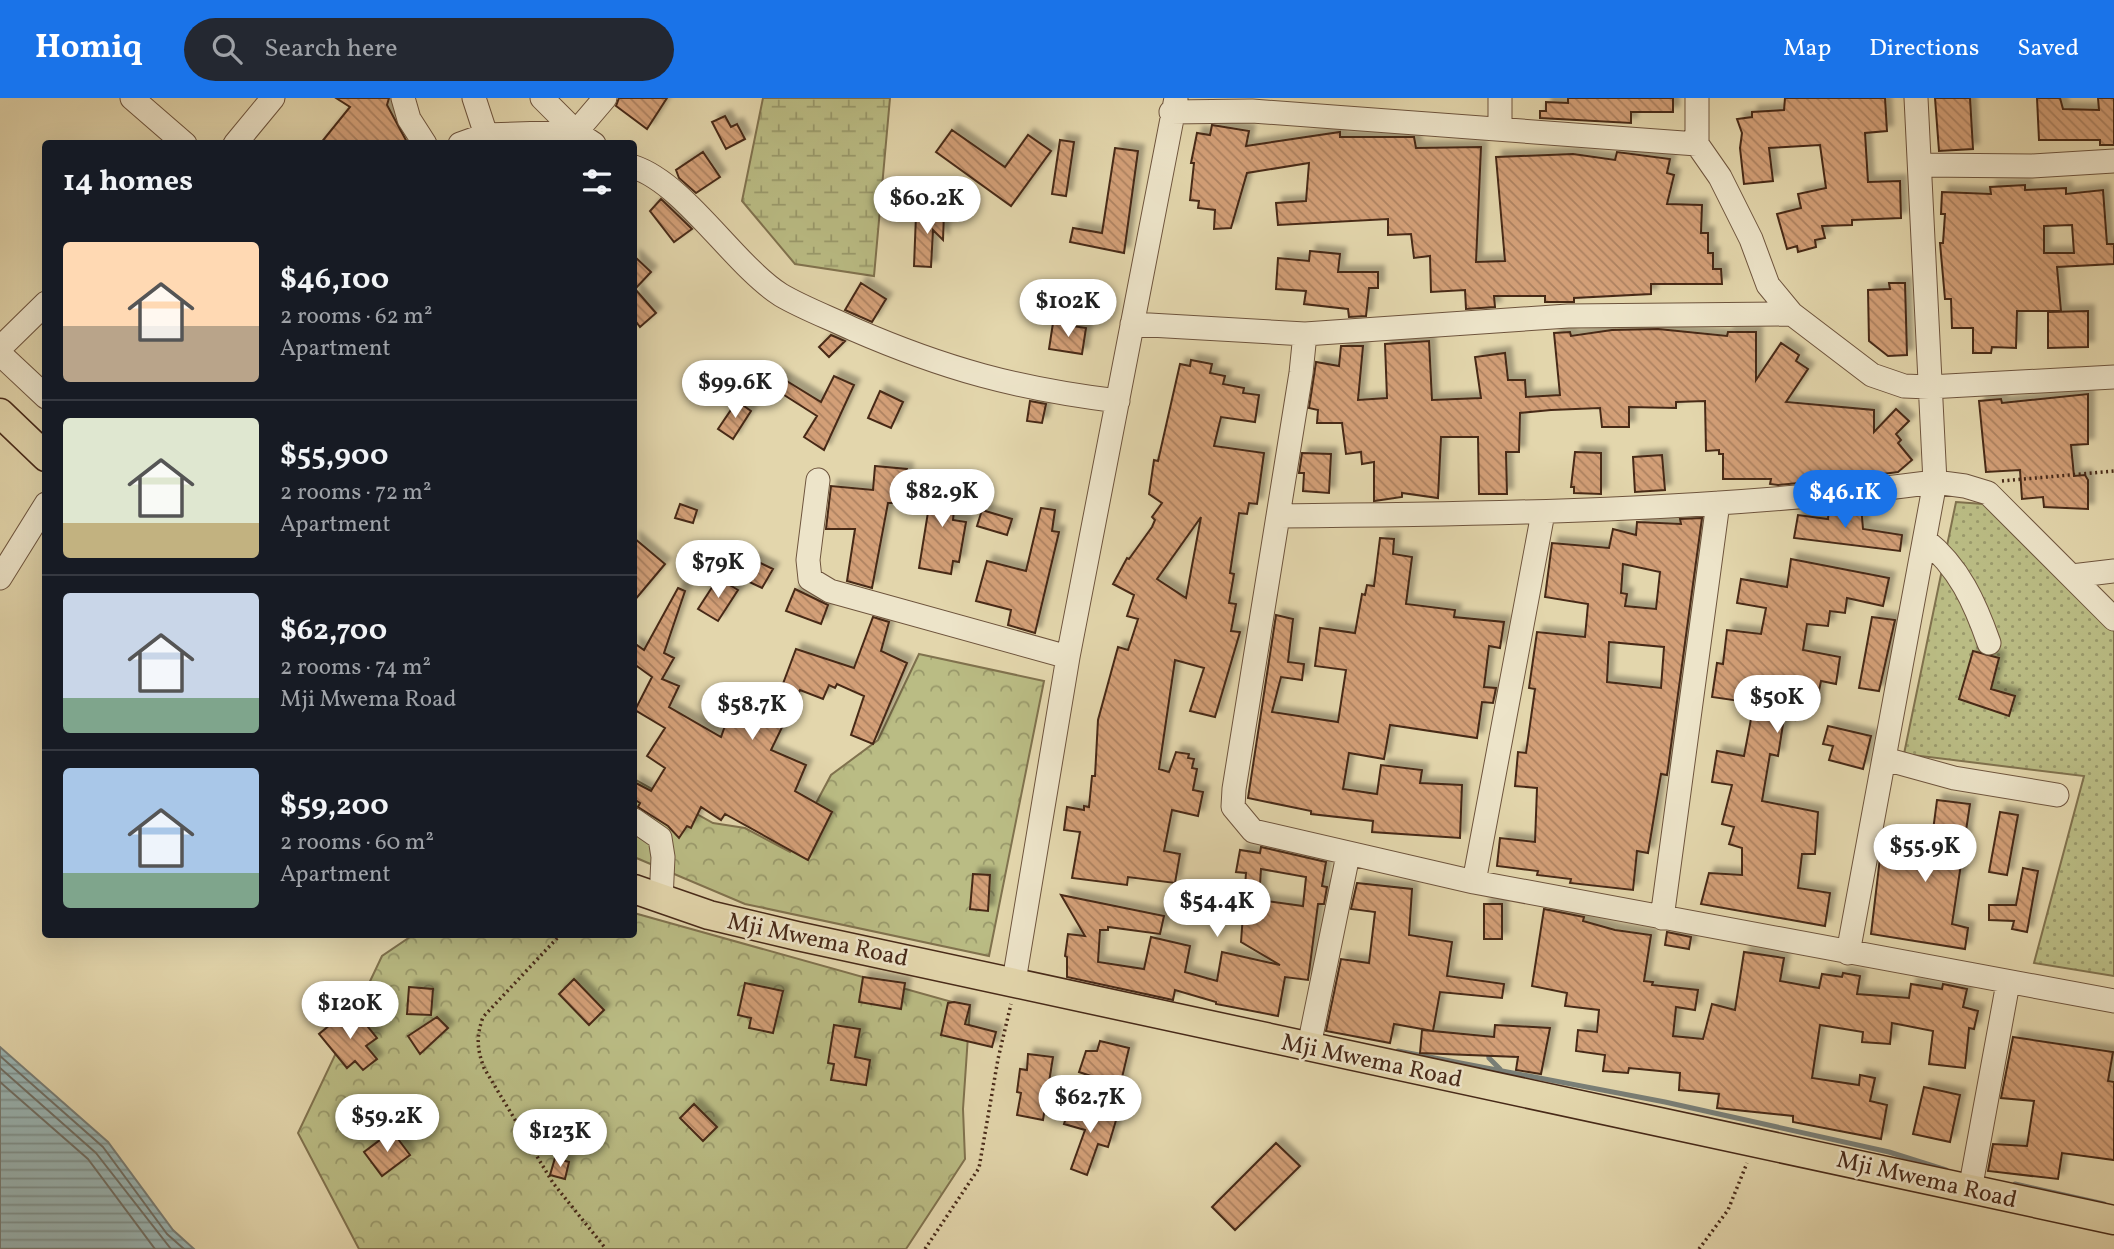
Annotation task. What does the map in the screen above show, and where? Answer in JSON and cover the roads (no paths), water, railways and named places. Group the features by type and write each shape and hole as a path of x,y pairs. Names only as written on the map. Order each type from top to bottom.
{"main road":[{"path":"0,413 42,453"},
{"name":"Mji Mwema Road","path":"637,890 661,900 797,936 2114,1220"}],"street":[{"path":"132,98 180,140"},
{"path":"238,140 273,98"},
{"path":"403,98 409,119 422,140"},
{"path":"474,98 487,139 585,138"},
{"path":"542,98 585,138"},
{"path":"585,138 605,98"},
{"path":"1500,98 1500,128"},
{"path":"1697,98 1697,144 1720,177 1751,239 1768,285 1792,314 1872,375 1904,386 1929,387 2114,377"},
{"path":"1848,953 1935,482 1936,448 1929,387 1916,98"},
{"path":"1014,981 1068,657 1174,105 1697,144"},
{"path":"1921,165 2032,166 2114,161"},
{"path":"637,169 667,188 748,267 781,294 883,342 967,374 1068,395 1118,401"},
{"path":"0,348 42,307"},
{"path":"1132,324 1305,334 1567,316 1792,314"},
{"path":"1305,334 1233,807 1253,831 1474,882 2114,1001"},
{"path":"0,354 42,393"},
{"path":"818,480 808,560 810,579 830,591 1068,657"},
{"path":"1278,516 1543,513 1718,503 1935,482 1965,486 1988,493 2114,619"},
{"path":"1662,918 1718,503"},
{"path":"0,578 42,510"},
{"path":"1474,882 1543,513"},
{"path":"1925,540 1944,555 1957,572 1989,643"},
{"path":"2072,576 2114,571"},
{"path":"1885,759 1954,778 2057,795"},
{"path":"637,822 660,838 663,857 661,900"},
{"path":"1309,1046 1348,855"},
{"path":"1970,1190 2008,983"}],"water":[{"path":"0,1047 108,1142 173,1230 194,1249 0,1249"}],"waterway":[{"path":"1398,1051 1665,1102 1889,1152 1946,1170"},
{"path":"1488,1052 1489,1058 1500,1069"},
{"path":"2015,1184 2104,1204"}]}
